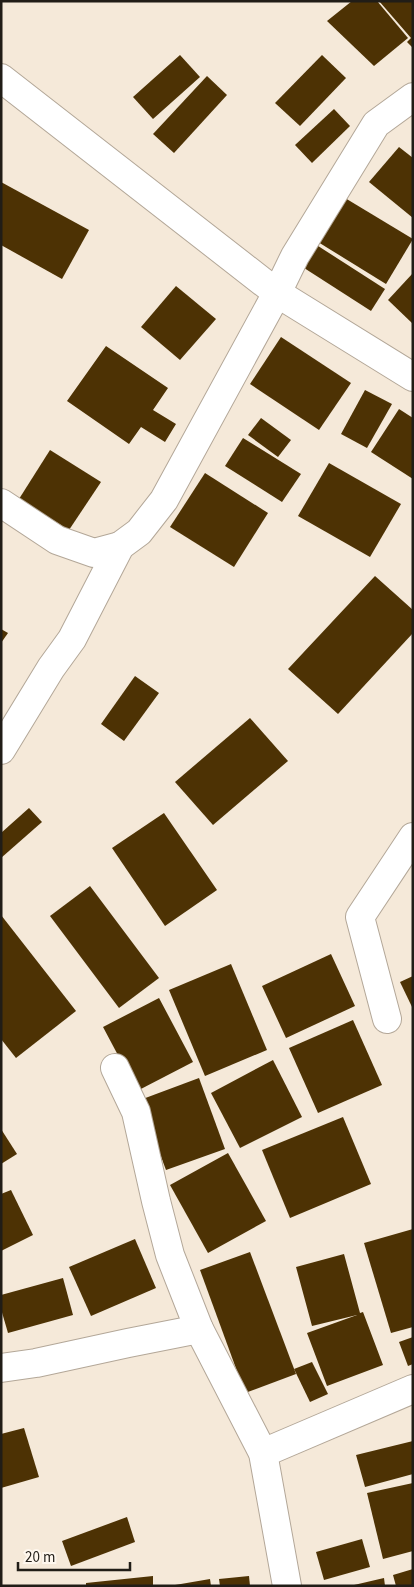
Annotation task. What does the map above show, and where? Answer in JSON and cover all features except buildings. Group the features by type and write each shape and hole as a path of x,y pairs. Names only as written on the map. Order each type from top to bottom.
{"street":[{"path":"1,78 277,293 413,377"},
{"path":"1,503 57,540 94,553 120,546 140,532 164,500 277,293 295,256 376,124 413,97"},
{"path":"1,750 51,668 72,639 120,546"},
{"path":"387,1019 360,918 413,837"},
{"path":"115,1068 136,1112 170,1255 199,1330 262,1453 287,1586"},
{"path":"1,1368 36,1363 199,1330"},
{"path":"262,1453 413,1389"}]}
